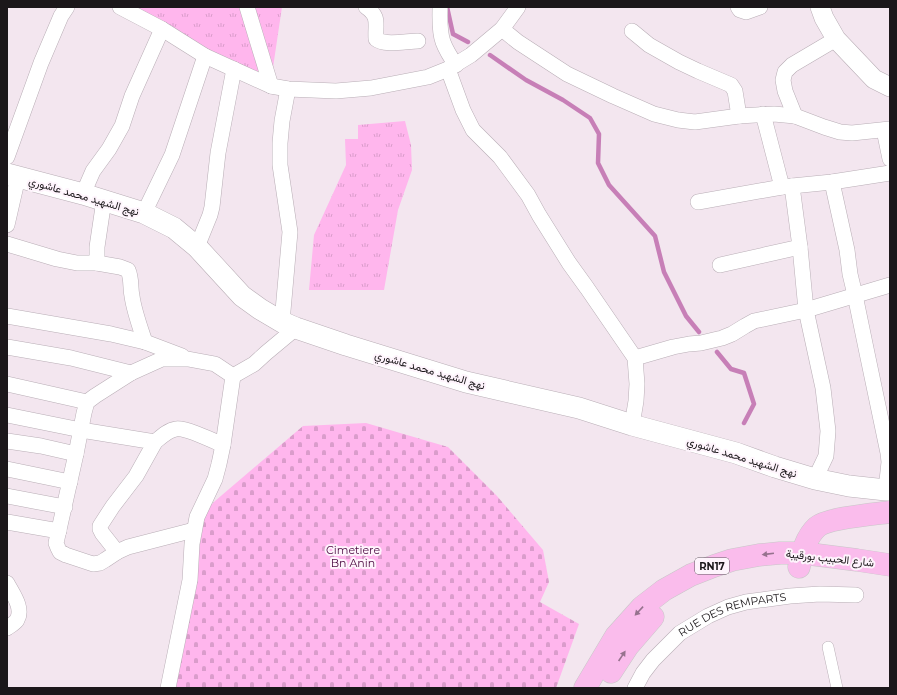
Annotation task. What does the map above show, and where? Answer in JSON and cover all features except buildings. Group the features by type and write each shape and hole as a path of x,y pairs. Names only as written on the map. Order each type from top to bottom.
{"main road":[{"name":"نهج الشهيد محمد عاشوري","path":"12,176 83,194 144,212 174,228 196,247 242,296 260,309 289,325 346,345 466,382 579,408 632,425 736,453 815,479 849,486 888,490"},
{"path":"800,560 809,538 817,527 827,521 890,512"},
{"name":"شارع الحبيب بورقيبة","path":"585,688 616,636 642,607 664,590 690,575 714,566 732,560 780,553 800,560 853,573 890,579"},
{"name":"شارع الحبيب بورقيبة","path":"600,688 628,646 666,604 695,587 718,576 775,568 800,560 858,560 890,565"}],"street":[{"path":"7,157 41,63 67,7"},
{"path":"120,7 162,29 205,56 271,86 288,89 336,91 370,88 428,77 452,67 471,55 502,29 518,7"},
{"path":"247,7 271,86"},
{"path":"367,7 373,12 376,18 376,39 380,42 418,42"},
{"path":"440,7 441,34 443,43 452,67 463,110 473,130 500,157 528,195 569,264 635,358 637,384 632,425"},
{"path":"738,7 740,10 746,12 760,7"},
{"path":"820,7 824,18 836,39 874,79 890,87"},
{"path":"83,194 93,171 109,149 122,126 132,96 162,29"},
{"path":"502,29 518,42 567,74 654,114 678,120 695,122 739,116 774,114 795,116 840,132 852,133 887,129 890,159"},
{"path":"632,31 649,45 679,62 731,85 735,91 739,116"},
{"path":"795,116 785,91 783,80 785,72 792,65 836,39"},
{"path":"144,212 172,154 205,56"},
{"path":"196,247 210,216 212,207 218,153 234,69"},
{"path":"168,688 190,580 194,530 197,518 215,479 223,445 234,376 254,364 266,353 289,325 290,232 280,165 282,121 288,89"},
{"path":"763,114 787,186 800,247 806,310 824,388 828,431 826,456 815,479"},
{"path":"698,202 787,186 832,182 890,173"},
{"path":"7,225 12,176"},
{"path":"832,182 888,453 888,490"},
{"path":"97,263 97,247 104,200"},
{"path":"7,244 57,259 78,263 97,263 128,270 130,275 131,294 145,342"},
{"path":"720,266 800,247"},
{"path":"635,358 673,347 722,338 754,322 806,310 890,285"},
{"path":"7,316 111,334 145,342 188,359 215,364 234,376"},
{"path":"7,347 71,358 131,373"},
{"path":"188,359 162,360 131,373 88,402 84,413 65,507 56,543 60,552 93,564 100,562 128,546 194,530"},
{"path":"7,384 88,402"},
{"path":"7,414 81,430 155,442"},
{"path":"117,552 100,529 100,526 112,506 136,476 155,442 170,431 177,428 223,445"},
{"path":"7,441 41,446 76,454"},
{"path":"7,469 70,482"},
{"path":"7,496 65,507"},
{"path":"7,522 59,531"},
{"path":"7,583 18,604 18,614 17,619 7,628"},
{"name":"RUE DES REMPARTS","path":"635,688 652,660 680,633 708,616 728,607 746,602 790,596 856,594"},
{"path":"828,647 837,688"}],"green space":[{"path":"120,7 282,7 271,81"},
{"path":"405,121 411,145 412,170 398,210 384,290 309,290 314,235 346,165 345,139 358,139 358,125"},
{"name":"Cimetiere Bn Anin","path":"366,423 448,447 497,496 543,550 549,582 540,602 579,624 556,688 176,688 194,584 198,536 205,511 303,426"}],"waterway":[{"path":"447,7 453,34 468,42"},
{"path":"490,55 526,80 563,100 590,118 599,134 598,163 609,185 655,236 664,272 686,316 699,332"},
{"path":"717,352 731,369 744,373 754,404 744,423"}]}
